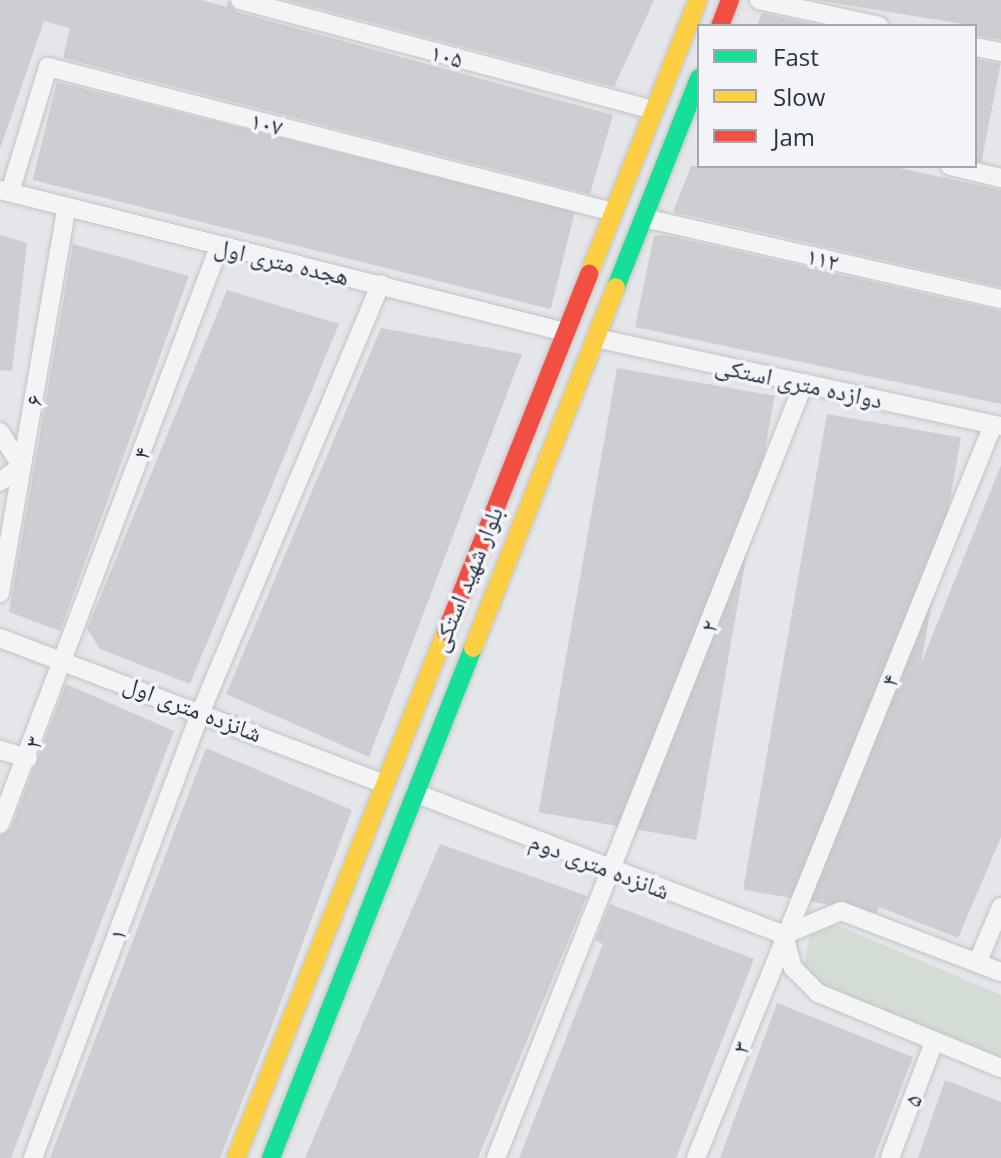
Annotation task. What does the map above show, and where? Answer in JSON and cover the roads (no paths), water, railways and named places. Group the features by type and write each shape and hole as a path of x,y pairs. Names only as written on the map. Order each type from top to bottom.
{"main road":[{"name":"بلوار شهید استکی","path":"236,1158 698,0"},
{"path":"721,24 730,0"},
{"name":"بلوار شهید استکی","path":"271,1158 644,218 693,108 697,88"},
{"path":"316,955 346,967"}],"street":[{"name":"۱۰۵","path":"240,0 654,110"},
{"path":"759,0 870,24"},
{"path":"977,47 1001,52"},
{"name":"۱۰۷","path":"5,191 48,67 613,212"},
{"path":"958,168 1001,178"},
{"name":"هجده متری اول","path":"5,191 565,332"},
{"name":"۶","path":"0,593 67,207"},
{"name":"۱۱۲","path":"644,218 1001,299"},
{"name":"۴","path":"62,659 219,247"},
{"path":"202,709 381,284"},
{"name":"دوازده متری استکی","path":"596,338 997,426"},
{"name":"۲","path":"613,870 804,383"},
{"name":"۴","path":"784,935 997,426"},
{"path":"0,432 21,466 0,482"},
{"name":"شانزده متری اول","path":"0,638 202,709 384,784"},
{"name":"۳","path":"0,824 28,758 62,659"},
{"name":"۱","path":"33,1158 202,709"},
{"path":"0,750 28,758"},
{"name":"شانزده متری دوم","path":"415,793 784,935"},
{"path":"496,1158 613,870"},
{"path":"977,963 1001,907"},
{"path":"1001,972 841,911 784,935 793,968 818,993 1001,1068"},
{"name":"۳","path":"696,1158 784,935"},
{"name":"۵","path":"890,1158 934,1042"}]}
